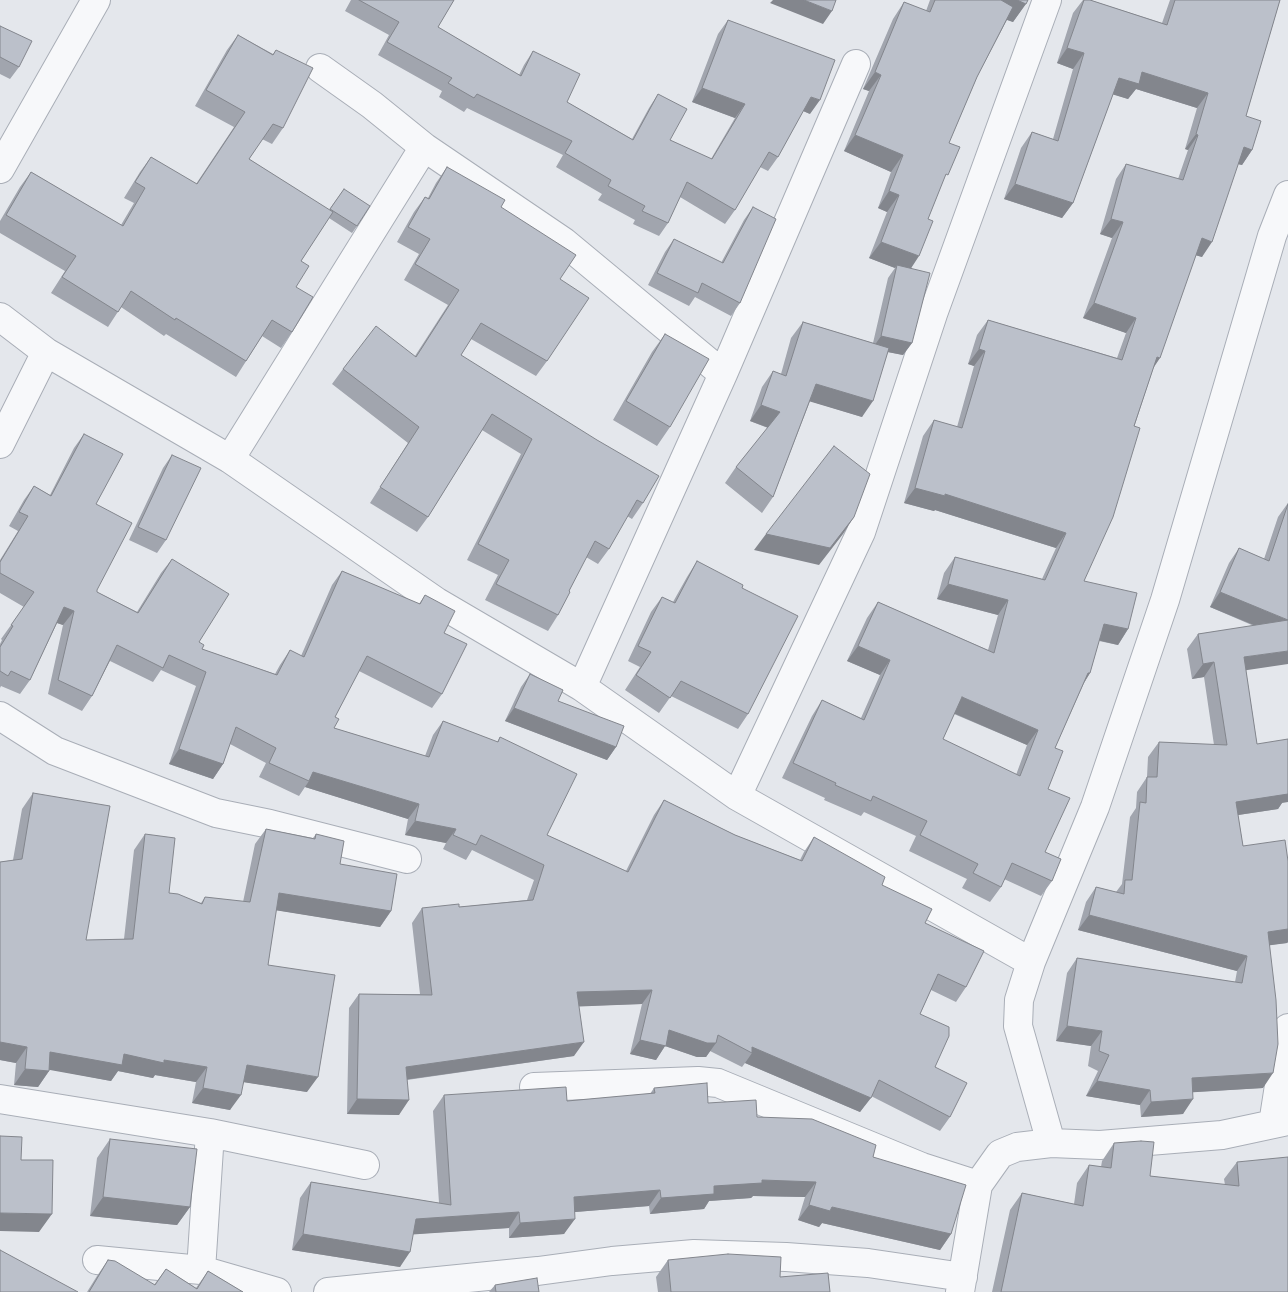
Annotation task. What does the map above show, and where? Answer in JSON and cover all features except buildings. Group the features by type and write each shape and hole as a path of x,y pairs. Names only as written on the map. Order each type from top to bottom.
{"street":[{"path":"0,169 96,0"},
{"path":"737,796 861,532 933,314 1047,0"},
{"path":"582,687 723,374 856,64"},
{"path":"320,68 372,105 424,147 564,242 723,374"},
{"path":"230,459 424,147"},
{"path":"1051,1143 1018,1026 1018,1000 1031,962 1095,807 1165,600 1272,236 1288,195"},
{"path":"0,317 46,352 230,459 437,602 582,687 737,796 1031,962"},
{"path":"0,444 46,352"},
{"path":"0,716 55,751 216,813 270,824 407,859"},
{"path":"328,1292 538,1281 612,1261 694,1254 868,1263 962,1284 978,1185 1000,1154 1017,1147 1051,1143 1100,1145 1222,1135 1281,1122 1288,1028"},
{"path":"534,1087 698,1080 718,1083 922,1167 978,1185"},
{"path":"0,1099 210,1133 365,1165"},
{"path":"201,1270 210,1133"},
{"path":"97,1260 201,1270 277,1292"}]}
